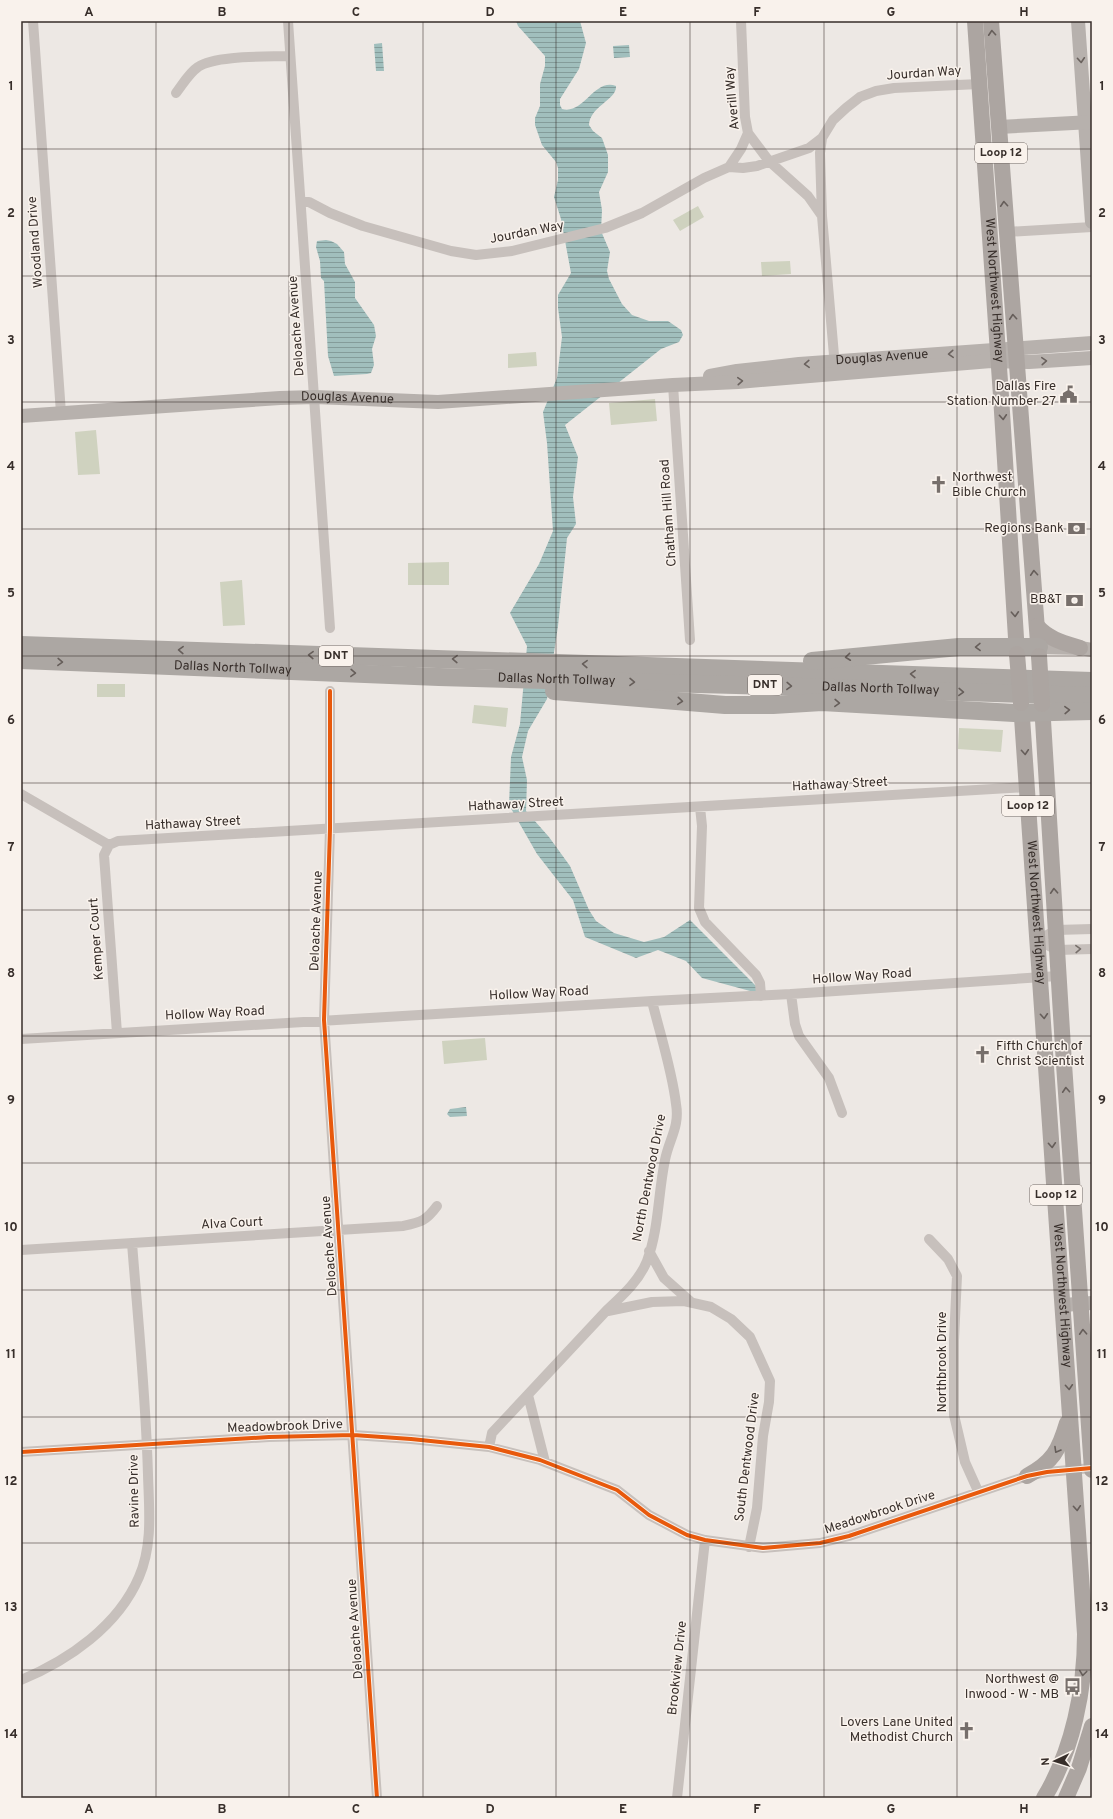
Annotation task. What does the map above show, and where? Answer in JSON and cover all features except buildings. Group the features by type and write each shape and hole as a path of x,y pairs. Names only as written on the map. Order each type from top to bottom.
{"highway":[{"name":"Dallas North Tollway","path":"21,645 741,668 1092,681"},
{"path":"741,668 959,647 1039,652"},
{"name":"Dallas North Tollway","path":"21,660 439,677 1092,696"},
{"path":"439,677 543,690 725,704 758,705 822,702 1022,708 1043,707 1092,711"}],"main road":[{"name":"West Northwest Highway","path":"974,21 1002,396 1017,650 1041,977 1070,1414 1089,1634 1072,1732 1044,1798"},
{"name":"West Northwest Highway","path":"992,21 1006,232 1019,396 1022,415 1043,707 1058,976 1087,1303 1092,1469"},
{"path":"976,40 985,54 989,117 991,121 999,127"},
{"path":"1002,396 1019,396"},
{"path":"1037,626 1041,631 1056,641 1086,649"},
{"path":"1027,1476 1042,1468 1057,1452 1070,1414"},
{"path":"1066,1798 1079,1768 1092,1726"}],"street":[{"name":"Woodland Drive","path":"34,21 61,413"},
{"name":"Deloache Avenue","path":"288,21 330,628"},
{"name":"Averill Way","path":"741,21 745,117 748,133 769,161 808,196 822,216"},
{"path":"1078,21 1088,122 1092,222"},
{"path":"176,93 188,76 198,67 212,61 290,56"},
{"name":"Jourdan Way","path":"300,202 309,202 335,216 363,226 462,254 476,255 512,251 556,242 605,228 642,213 704,178 729,167 743,168 757,166 809,148 822,138 833,120 846,108 860,97 876,91 894,88 979,84"},
{"path":"999,127 1088,122"},
{"path":"729,167 740,150 748,133"},
{"path":"822,138 820,153 822,216 835,368"},
{"path":"1006,232 1092,227"},
{"name":"Douglas Avenue","path":"1016,355 1092,343"},
{"name":"Douglas Avenue","path":"21,416 315,397 438,402 673,384 761,374 998,356 1016,355 1092,358"},
{"name":"Chatham Hill Road","path":"673,384 690,640"},
{"path":"1039,652 1086,649"},
{"name":"Deloache Avenue","path":"330,691 330,829 324,1020 378,1798"},
{"name":"Hathaway Street","path":"109,845 118,841 1027,787"},
{"path":"21,794 109,845"},
{"path":"700,807 702,826 698,908 705,922 756,975 760,983 761,996"},
{"name":"Kemper Court","path":"109,845 104,855 117,1033"},
{"path":"1038,940 1056,930 1092,928"},
{"path":"1038,940 1057,950 1092,949"},
{"name":"Hollow Way Road","path":"21,1039 652,1000 761,996 1058,976"},
{"path":"791,994 795,1024 799,1036 829,1078 842,1113"},
{"name":"North Dentwood Drive","path":"489,1447 492,1433 634,1283 647,1261 657,1220 659,1192 665,1157 676,1130 677,1105 652,1000"},
{"name":"Alva Court","path":"21,1250 403,1226 418,1223 428,1218 437,1206"},
{"name":"Northbrook Drive","path":"929,1239 948,1259 956,1276 954,1415 965,1462 978,1491"},
{"name":"Ravine Drive","path":"21,1680 38,1673 97,1634 115,1616 134,1587 145,1561 148,1546 147,1443 132,1242"},
{"path":"649,1251 664,1278 691,1302"},
{"name":"South Dentwood Drive","path":"607,1311 652,1302 691,1302 711,1306 732,1319 750,1337 770,1381 769,1402 763,1436 757,1508 749,1546"},
{"path":"1063,1305 1087,1303"},
{"path":"528,1395 545,1462"},
{"name":"Meadowbrook Drive","path":"21,1452 269,1436 353,1435 489,1447 545,1462 617,1490 649,1515 687,1535 705,1540 764,1548 820,1543 849,1536 978,1491 1027,1476 1074,1469 1092,1469"},
{"name":"Brookview Drive","path":"677,1798 705,1540"}],"green space":[{"path":"698,206 704,217 680,231 673,220"},
{"path":"790,261 791,274 762,276 761,262"},
{"path":"536,352 537,366 508,368 508,354"},
{"path":"655,399 657,421 611,425 609,403"},
{"path":"96,430 100,474 78,475 75,432"},
{"path":"449,562 449,585 408,585 408,563"},
{"path":"242,580 245,625 223,626 220,582"},
{"path":"97,684 125,684 125,697 97,697"},
{"path":"474,705 508,708 506,727 472,723"},
{"path":"959,728 1003,730 1001,752 958,749"},
{"path":"485,1038 487,1060 444,1064 442,1041"}],"water":[{"path":"516,21 580,21 586,43 579,69 560,99 562,109 577,107 601,87 608,85 616,86 612,95 590,118 589,125 593,131 602,138 608,155 608,172 599,192 602,210 601,231 610,252 607,271 609,279 622,304 632,315 649,321 668,321 681,330 683,335 679,342 661,349 565,425 578,457 573,497 576,524 567,538 558,626 547,699 528,731 522,757 527,780 526,811 549,837 570,866 589,910 596,921 614,933 644,942 664,937 690,920 765,995 702,978 686,961 658,950 636,958 585,937 573,900 537,854 509,805 511,757 520,724 527,646 510,613 539,564 553,531 547,443 543,412 557,378 562,337 558,308 558,295 571,273 561,219 554,197 558,180 558,168 556,162 542,145 535,125 535,118 540,106 540,84 545,66 545,56 518,26"},
{"path":"382,43 384,71 376,71 374,44"},
{"path":"629,45 630,57 614,58 613,46"},
{"path":"326,240 337,244 344,252 345,264 355,282 355,298 374,325 376,336 372,349 374,365 371,373 334,376 328,356 324,281 321,278 320,261 316,247 317,241"},
{"path":"466,1107 467,1116 450,1117 447,1114 450,1109"}],"cycle path":[{"path":"330,691 330,829 324,1020 377,1798"},
{"path":"21,1452 269,1437 353,1435 489,1447 540,1460 617,1490 649,1515 687,1535 705,1540 763,1548 820,1543 849,1536 1027,1476 1047,1472 1092,1468"}],"place":[{"name":"Dallas Fire Station Number 27","path":"1069,394"},
{"name":"Northwest Bible Church","path":"939,485"},
{"name":"Regions Bank","path":"1077,529"},
{"name":"BB&T","path":"1075,600"},
{"name":"Fifth Church of Christ Scientist","path":"983,1054"},
{"name":"Northwest @ Inwood - W - MB","path":"1072,1687"},
{"name":"Lovers Lane United Methodist Church","path":"966,1730"}]}
